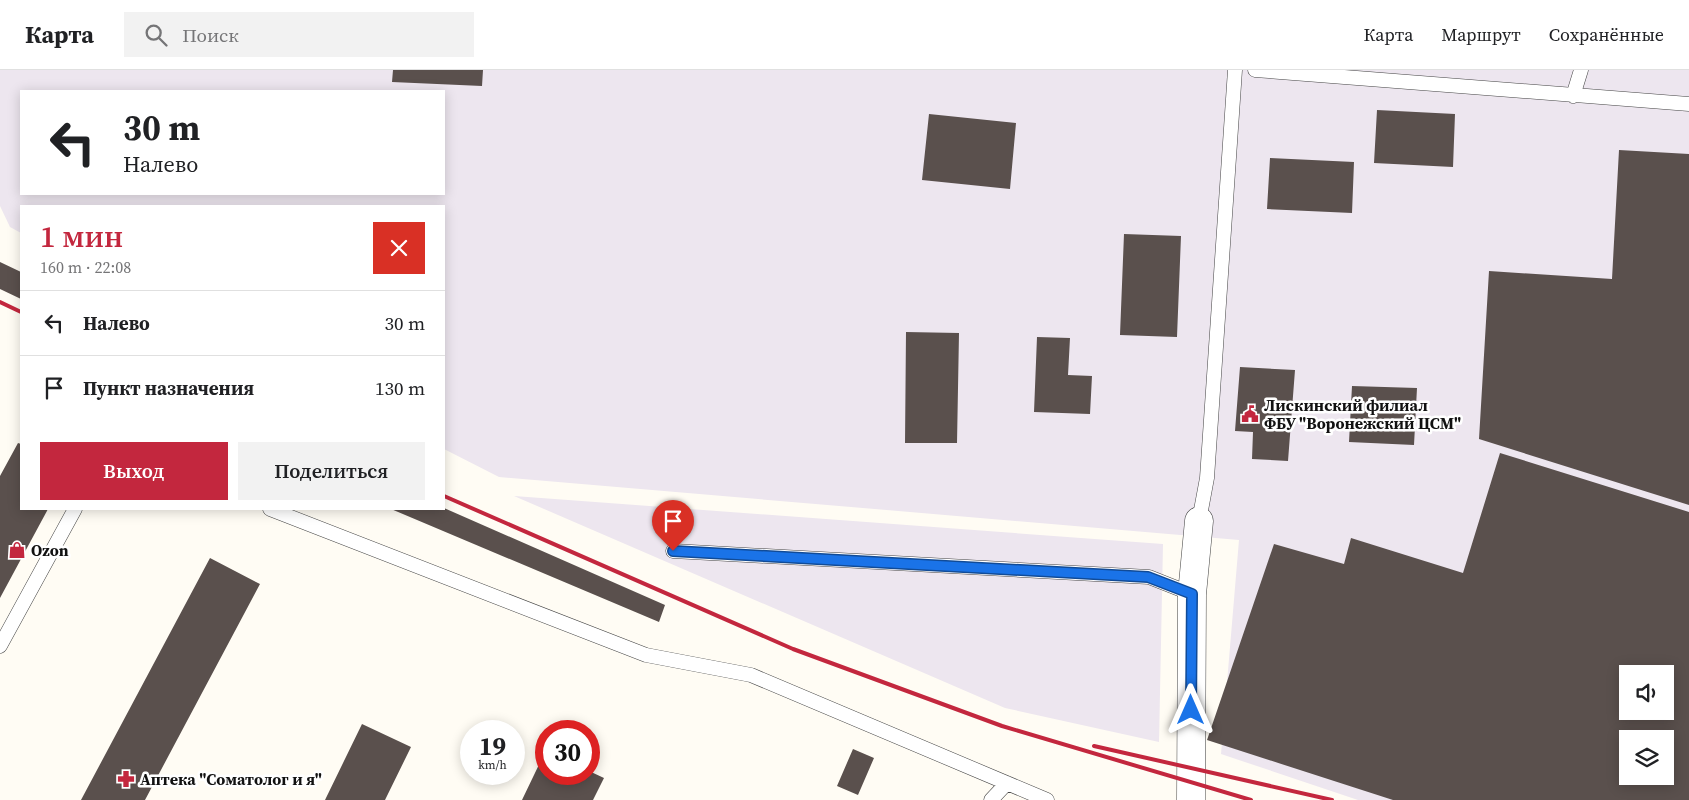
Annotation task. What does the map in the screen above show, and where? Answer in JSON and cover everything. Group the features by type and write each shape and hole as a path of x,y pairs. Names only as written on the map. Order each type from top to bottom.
{"street":[{"path":"1191,800 1192,594 1199,521"}],"lane":[{"path":"1199,521 1208,478 1235,70"},
{"path":"1255,70 1689,104"},
{"path":"1573,96 1581,70"},
{"path":"0,646 74,510"},
{"path":"273,510 646,655 751,675 1047,800"},
{"path":"673,551 1148,577 1192,594"},
{"path":"991,800 1007,783"}],"shaded area":[{"path":"0,70 1689,70 1689,800 1358,800 1221,754 1239,540 499,477 445,450 445,205 20,205 20,232 10,227 0,206"},
{"path":"514,496 1163,544 1159,742 1005,708"}],"building":[{"path":"393,70 483,70 482,86 392,82"},
{"path":"1377,110 1455,114 1453,167 1374,163"},
{"path":"929,114 1016,123 1010,189 922,180"},
{"path":"1619,150 1689,154 1689,505 1479,439 1489,271 1612,279"},
{"path":"1270,158 1354,162 1352,213 1267,209"},
{"path":"1124,234 1181,236 1177,337 1120,335"},
{"path":"0,262 20,272 20,299 0,289"},
{"path":"906,332 959,333 957,443 905,443"},
{"path":"1037,337 1070,338 1068,375 1092,376 1090,414 1034,412"},
{"path":"1240,367 1295,370 1288,461 1252,459 1253,432 1235,431"},
{"path":"1352,386 1417,388 1414,445 1349,442"},
{"path":"18,443 20,444 20,510 47,510 0,598 0,476"},
{"path":"1500,453 1689,512 1689,800 1393,800 1207,740 1274,544 1344,564 1351,538 1463,573"},
{"path":"445,508 665,605 659,622 393,510 445,510"},
{"path":"210,558 260,584 145,800 81,800"},
{"path":"362,724 411,747 385,800 325,800"},
{"path":"853,749 874,758 858,795 837,786"},
{"path":"535,773 535,785 600,785 600,776 604,778 593,800 522,800"}],"railway":[{"path":"0,302 20,312"},
{"path":"445,496 793,649 1002,726 1251,800"},
{"path":"1094,746 1332,800"}],"place":[{"name":"Лискинский филиал ФБУ \"Воронежский ЦСМ\"","path":"1250,414"},
{"name":"Ozon","path":"17,550"},
{"name":"Аптека \"Соматолог и я\"","path":"126,779"}],"route":[{"path":"673,551 1148,577 1192,594 1191,710"}]}
